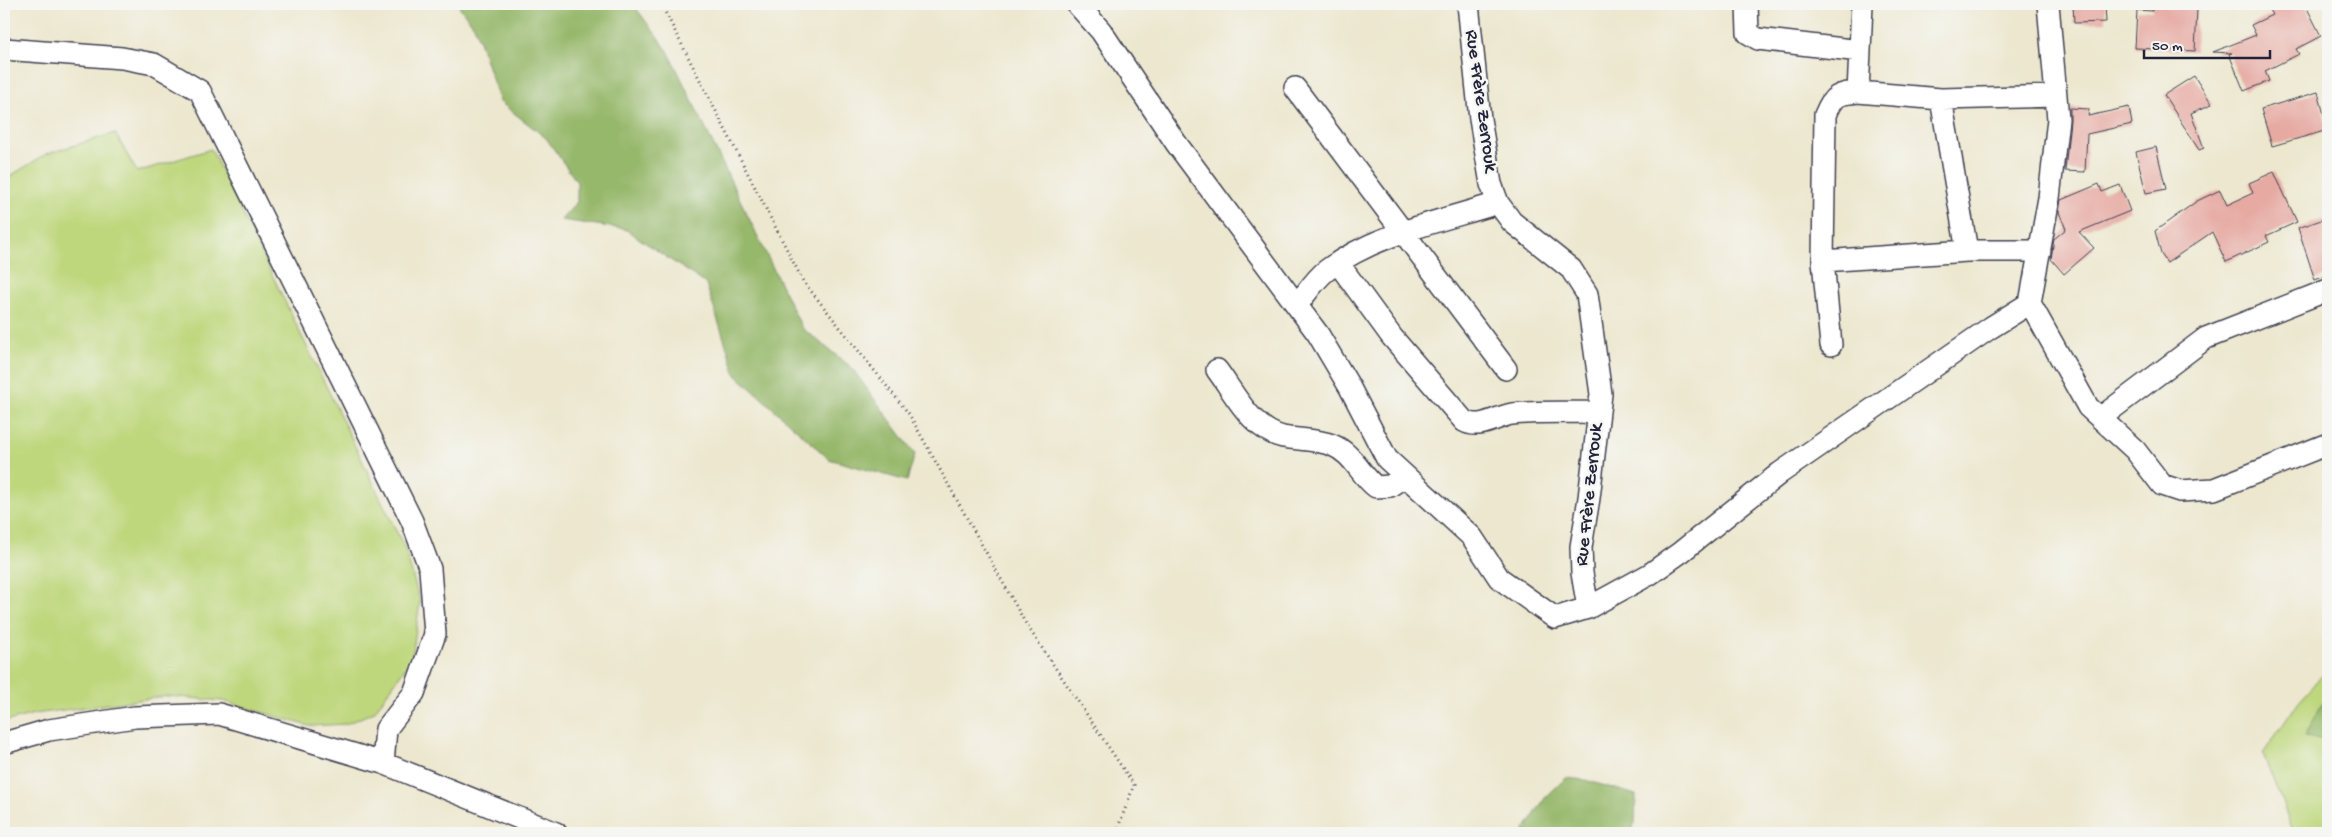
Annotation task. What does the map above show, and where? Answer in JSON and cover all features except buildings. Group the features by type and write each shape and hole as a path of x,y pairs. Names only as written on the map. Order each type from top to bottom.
{"street":[{"path":"1078,4 1101,31 1176,143 1318,334 1350,386 1387,459 1472,537 1499,578 1555,618 1588,608 1650,574 1681,552 1780,473 1990,328 2030,303"},
{"name":"Rue Frère Zerrouk","path":"1468,4 1480,120 1491,184 1498,203 1512,222 1571,269 1587,294 1600,394 1589,498 1581,547 1582,573 1588,608"},
{"path":"1747,4 1748,33 1758,39 1860,51"},
{"path":"1858,92 1862,4"},
{"path":"2048,4 2058,119 2049,198 2030,303 2088,407 2135,450 2162,485 2180,491 2214,489 2328,444"},
{"path":"4,49 122,58 154,64 200,91 412,522 430,569 435,634 414,693 386,729 383,763"},
{"path":"1295,88 1506,369"},
{"path":"1831,345 1823,261 1825,115 1830,102 1840,93 1858,92 1941,99 2056,96"},
{"path":"1941,99 1967,251"},
{"path":"1296,305 1325,271 1359,250 1403,233 1498,203"},
{"path":"1823,261 1967,251 2040,251"},
{"path":"1338,262 1392,337 1464,421 1471,425 1482,424 1511,414 1599,412"},
{"path":"2100,418 2206,338 2328,290"},
{"path":"1217,370 1249,414 1265,430 1281,436 1332,445 1347,454 1376,487 1390,486 1405,476"},
{"path":"4,742 49,730 135,717 219,714 383,763 556,833"}],"path":[{"path":"661,4 803,281 909,414 1026,624 1134,785 1116,833"}],"green space":[{"path":"457,4 633,4 668,51 802,328 851,367 915,454 907,481 829,459 736,375 706,284 625,229 561,220 577,202 577,182 546,138 500,102 474,26"},
{"path":"115,133 137,172 211,149 405,549 420,601 412,658 374,712 346,724 309,726 223,701 168,696 34,714 4,722 4,180 46,154"},
{"path":"2328,669 2328,833 2294,833 2263,754 2299,701"},
{"path":"2328,696 2328,740 2305,737 2325,698"},
{"path":"1566,778 1585,780 1636,795 1635,823 1630,833 1523,833 1545,798"}]}
